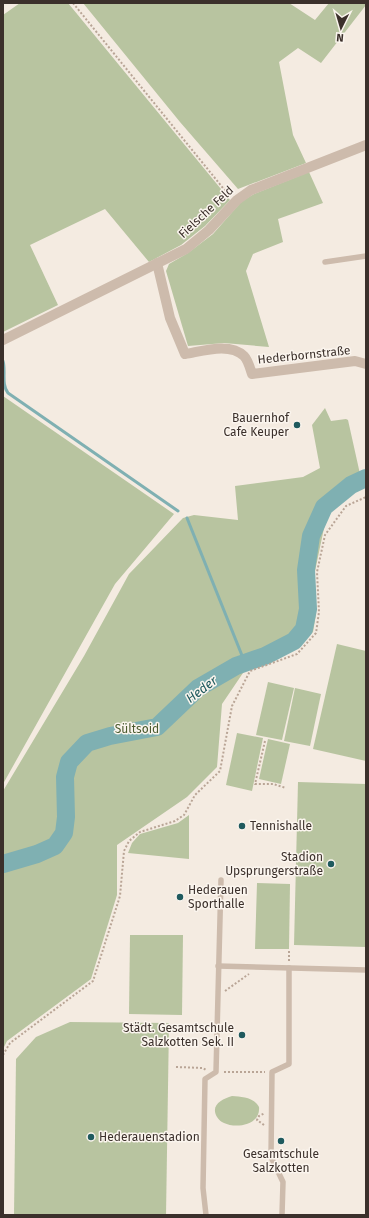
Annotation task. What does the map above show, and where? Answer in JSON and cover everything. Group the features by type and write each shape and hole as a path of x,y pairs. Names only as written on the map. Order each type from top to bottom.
{"street":[{"name":"Fielsche Feld","path":"3,340 186,249 209,230 237,200 251,190 366,145"},
{"name":"Hederbornstraße","path":"156,264 170,318 185,354 230,349 245,357 252,374 355,361 366,364"}],"lane":[{"path":"325,262 366,256"},
{"path":"206,1215 203,1188 205,1079 214,1074 221,880"},
{"path":"218,966 366,970"},
{"path":"282,1215 283,1182 271,1157 272,1072 289,1064 289,968"}],"path":[{"path":"73,3 223,188 237,200"},
{"path":"3,1055 10,1043 93,981 120,896 124,851 129,841 140,832 176,821 184,815 195,795 220,771 232,706 250,671 297,654 316,633 319,612 317,572 325,536 346,506 366,497"},
{"path":"265,741 255,784 273,784 286,788"},
{"path":"289,950 289,968"},
{"path":"217,998 220,998 224,992 246,976 249,973 249,967"},
{"path":"176,1067 204,1068 214,1074 272,1072"}],"green space":[{"path":"20,3 68,3 230,200 205,226 181,245 149,262 105,209 30,245 58,305 3,332 3,15"},
{"path":"83,3 289,3 315,20 329,3 366,3 366,5 321,63 298,48 279,62 293,135 306,163 238,189 180,122"},
{"path":"309,172 323,203 278,219 283,242 253,254 246,271 269,347 224,343 188,346 166,271 169,264 188,253 213,234 242,201 254,194"},
{"path":"3,396 174,514 115,584 3,784"},
{"name":"Sültsoid","path":"325,408 331,421 348,420 360,474 347,478 335,487 347,482 357,485 328,509 314,576 316,614 313,632 296,649 245,670 222,704 217,767 187,797 117,845 117,895 91,979 7,1041 3,1049 3,791 84,656 129,574 183,518 194,515 238,520 235,486 303,477 320,468 312,425"},
{"path":"337,644 366,651 366,761 313,749"},
{"path":"268,682 294,688 282,740 256,735"},
{"path":"295,688 321,694 310,746 284,741"},
{"path":"237,733 263,738 252,791 226,785"},
{"path":"268,739 290,744 281,784 259,779"},
{"name":"Stadion Upsprungerstraße","path":"298,782 366,784 366,947 294,945"},
{"path":"189,815 189,859 128,853 132,843 140,834 178,823"},
{"path":"257,883 290,884 289,949 255,949"},
{"path":"130,935 183,935 182,1015 129,1014"},
{"name":"Hederauenstadion","path":"70,1022 169,1023 166,1215 14,1215 16,1059 36,1037"},
{"path":"232,1096 251,1099 257,1104 259,1107 259,1113 252,1122 235,1126 220,1121 215,1113 216,1106 224,1099"}],"waterway":[{"path":"3,361 4,382 8,393 178,511"},
{"name":"Heder","path":"3,864 37,854 55,846 64,833 66,817 65,777 69,762 87,743 110,736 157,727 198,688 236,666 265,656 294,641 304,629 308,609 306,570 311,536 324,507 351,485 366,478"},
{"path":"187,518 245,663"}],"place":[{"name":"Bauernhof Cafe Keuper","path":"297,425"},
{"name":"Tennishalle","path":"242,826"},
{"name":"Stadion Upsprungerstraße","path":"331,864"},
{"name":"Hederauen Sporthalle","path":"180,897"},
{"name":"Städt. Gesamtschule Salzkotten Sek. II","path":"242,1035"},
{"name":"Hederauenstadion","path":"91,1137"},
{"name":"Gesamtschule Salzkotten","path":"281,1141"}]}
